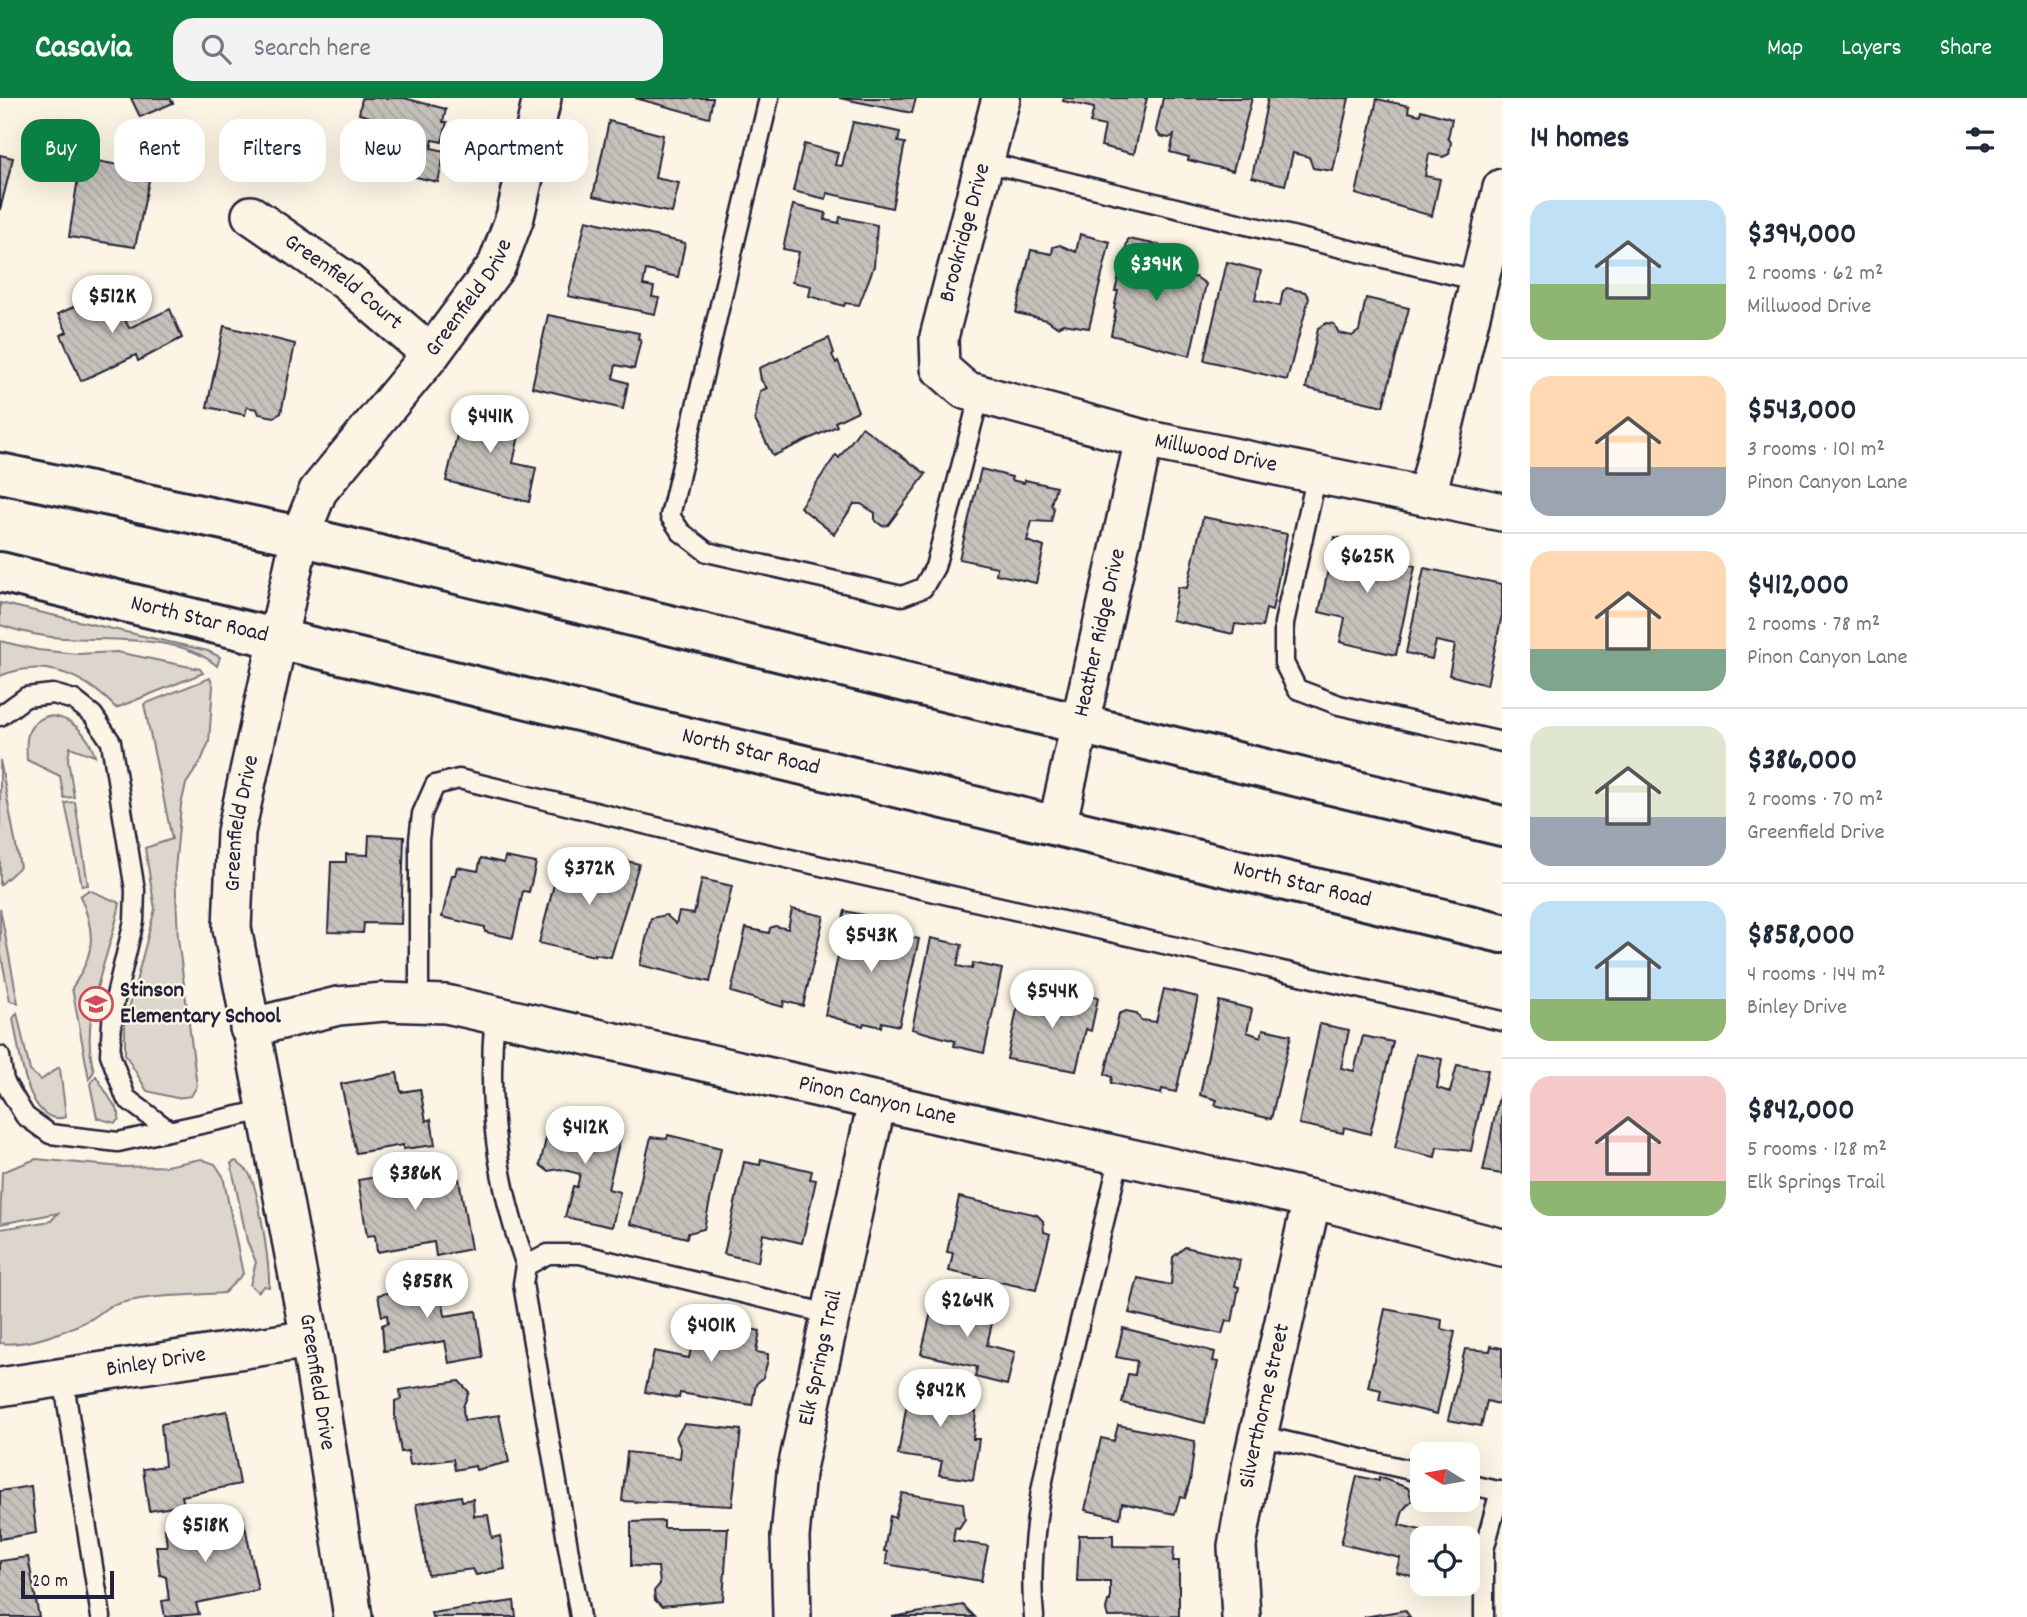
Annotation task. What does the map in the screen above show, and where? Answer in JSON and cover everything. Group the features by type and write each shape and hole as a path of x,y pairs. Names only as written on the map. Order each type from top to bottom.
{"main road":[{"path":"0,473 300,536 1502,826"},
{"name":"North Star Road","path":"0,572 1502,933"}],"street":[{"name":"Greenfield Drive","path":"353,1617 310,1339 232,928 236,832 300,536 318,491 431,354 497,265 515,217 542,98"},
{"name":"Brookridge Drive","path":"940,368 939,337 1001,98"},
{"path":"1427,496 1502,188"},
{"name":"Greenfield Court","path":"251,215 346,281 431,354"},
{"name":"Millwood Drive","path":"940,368 965,390 1144,439 1502,512"},
{"name":"Heather Ridge Drive","path":"1057,826 1144,439"},
{"name":"Pinon Canyon Lane","path":"249,1028 338,1006 384,1002 446,1004 1312,1199 1502,1248"},
{"name":"Elk Springs Trail","path":"792,1617 790,1536 796,1473 877,1102"},
{"name":"Silverthorne Street","path":"1241,1617 1237,1546 1258,1435 1312,1199"},
{"name":"Binley Drive","path":"0,1387 310,1339"}],"lane":[{"path":"769,98 670,516 681,532 706,552 902,596 923,588 934,567 980,394"},
{"path":"985,162 1479,281"},
{"path":"1317,474 1284,623 1284,663 1297,689 1339,705 1502,742"},
{"path":"0,716 26,697 52,694 74,700 93,715 111,742 135,890 134,921 113,1008 110,1054 126,1098 167,1129"},
{"path":"419,1003 419,840 422,814 435,785 459,779 1502,1021"},
{"path":"495,1015 491,1101 495,1150 504,1194 526,1266 523,1284 580,1617"},
{"path":"0,1056 4,1081 25,1116 50,1134 118,1142 167,1129 265,1110"},
{"path":"1034,1617 1030,1578 1035,1524 1056,1419 1120,1156"},
{"path":"526,1266 548,1254 580,1254 829,1314"},
{"path":"63,1377 101,1617"},
{"path":"1258,1435 1410,1471"},
{"path":"1480,1487 1501,1492 1483,1550 1484,1617"}],"shaded area":[{"path":"0,603 208,651 220,657 217,666 202,656 165,644 56,637 23,632 0,625"},
{"path":"0,641 38,650 78,654 117,652 200,669 203,673 116,708 91,687 63,673 33,669 0,676"},
{"path":"210,678 213,686 209,742 201,761 186,784 181,805 175,870 178,938 197,1086 191,1096 176,1098 147,1091 125,1054 125,1024 155,909 145,848 172,839 144,704"},
{"path":"47,716 64,719 78,728 88,740 95,756 70,747 68,759 74,797 64,798 60,776 27,760 30,729"},
{"path":"0,760 20,867 0,885"},
{"path":"75,802 88,885 82,886 65,803"},
{"path":"89,890 120,903 93,1008 90,1050 94,1071 89,1079 72,988 85,965 91,944 89,922 80,896"},
{"path":"0,908 18,1003 10,1001 0,950"},
{"path":"17,1013 30,1071 41,1080 59,1067 60,1069 66,1117 52,1117 41,1110 33,1098 26,1082 18,1046 13,1019"},
{"path":"96,1076 119,1113 119,1119 115,1123 97,1118 90,1084"},
{"path":"36,1159 122,1167 166,1166 201,1159 215,1164 223,1176 243,1274 224,1293 153,1297 124,1302 48,1337 23,1343 0,1343 0,1229 51,1221 58,1213 0,1224 2,1172"},
{"path":"236,1161 252,1180 263,1228 269,1287 264,1286 258,1292 250,1285 256,1262 247,1241 231,1163"}],"building":[{"path":"131,98 170,98 173,103 140,117"},
{"path":"362,98 404,98 446,109 444,119 440,119 440,142 433,140 431,148 440,150 438,182 426,179 426,119 369,119 359,114"},
{"path":"635,98 713,98 709,118"},
{"path":"839,98 916,98 912,113"},
{"path":"1064,98 1147,98 1134,154 1101,146 1105,126 1090,123 1094,108 1063,101"},
{"path":"1163,98 1252,98 1233,171 1188,160 1189,157 1170,152 1174,135 1169,138 1160,136 1156,130"},
{"path":"1268,98 1349,98 1333,171 1313,168 1309,157 1293,153 1285,185 1252,177"},
{"path":"1377,99 1409,106 1408,112 1420,115 1421,110 1452,119 1448,138 1451,142 1449,154 1443,157 1429,154 1425,176 1440,179 1432,216 1356,194"},
{"path":"609,121 663,135 655,178 679,183 672,213 593,196"},
{"path":"853,122 900,132 898,142 905,143 892,208 827,193 826,199 793,191 804,144 838,153 835,165 842,166"},
{"path":"0,155 13,158 0,210"},
{"path":"100,162 114,164 114,182 149,182 135,247 69,237 77,182 100,182"},
{"path":"793,205 826,213 825,220 839,223 840,217 877,225 874,266 859,305 845,303 844,306 809,296 811,286 792,282 799,252 783,249"},
{"path":"586,220 685,243 678,277 646,270 643,285 654,287 652,297 659,298 655,314 568,296"},
{"path":"1080,234 1110,242 1089,328 1063,324 1057,327 1047,320 1016,313 1031,250 1052,254 1053,247 1060,245 1076,252"},
{"path":"1128,239 1159,245 1154,273 1183,279 1196,277 1206,284 1190,356 1111,335 1118,291 1115,291"},
{"path":"1227,262 1261,271 1255,300 1280,306 1283,291 1287,288 1305,292 1309,298 1287,380 1204,360"},
{"path":"110,290 129,328 170,309 182,338 138,361 136,355 81,381 61,335 67,332 58,314"},
{"path":"1366,298 1409,308 1383,406 1306,388 1318,328 1327,323 1334,324 1339,333 1352,336 1359,331"},
{"path":"548,315 639,333 638,339 641,339 634,369 616,365 613,378 628,383 623,409 532,387"},
{"path":"224,326 295,344 281,413 274,417 259,414 257,409 247,407 245,415 207,407"},
{"path":"829,338 834,353 832,355 836,363 838,361 858,411 835,422 837,426 773,456 755,420 760,391 767,388 761,380 759,368"},
{"path":"464,406 523,417 513,463 536,468 529,502 446,481"},
{"path":"862,427 926,474 888,525 882,526 875,520 875,513 861,504 854,504 834,534 800,507 836,455 839,458"},
{"path":"981,469 1012,477 1011,480 1024,483 1025,480 1056,487 1051,504 1054,509 1051,522 1032,521 1027,541 1044,547 1036,583 996,574 997,567 959,559"},
{"path":"1203,517 1287,534 1272,611 1266,609 1262,627 1235,624 1233,634 1172,620 1178,587 1187,588"},
{"path":"1335,537 1393,551 1392,561 1415,566 1396,655 1340,642 1345,618 1319,612"},
{"path":"1424,568 1502,584 1502,615 1487,685 1449,675 1455,645 1436,641 1432,659 1406,653"},
{"path":"369,835 404,837 401,924 364,923 363,933 328,932 331,862 346,862 346,854 368,855"},
{"path":"606,856 639,864 611,957 594,956 539,943 560,861 602,874"},
{"path":"505,857 536,863 529,892 523,891 513,938 485,932 485,927 442,917 452,875 455,875 457,867 478,871 481,858 504,863"},
{"path":"702,879 732,886 710,982 640,965 651,918 666,915 676,924 679,912 694,914"},
{"path":"792,909 824,916 803,1006 784,1001 783,1007 731,992 746,928 769,933 770,928 775,926 788,929"},
{"path":"845,911 868,916 865,926 919,939 899,1026 882,1022 881,1027 864,1023 863,1026 825,1015 842,939 838,938"},
{"path":"931,938 962,945 957,966 972,969 973,963 1002,969 984,1053 954,1046 955,1041 912,1029"},
{"path":"1164,989 1198,997 1176,1092 1162,1089 1161,1094 1111,1083 1112,1077 1105,1074 1119,1014 1126,1011 1136,1013 1141,1020 1156,1022"},
{"path":"1067,990 1098,998 1091,1031 1086,1029 1076,1071 1007,1059 1019,999 1038,1004 1041,991 1065,997"},
{"path":"1219,1001 1252,1009 1247,1032 1261,1037 1263,1029 1291,1035 1271,1119 1215,1105 1217,1100 1200,1095"},
{"path":"1320,1024 1349,1030 1341,1068 1354,1071 1363,1036 1393,1042 1370,1134 1344,1127 1343,1133 1299,1124"},
{"path":"1416,1054 1442,1059 1437,1088 1450,1092 1457,1065 1488,1070 1471,1151 1437,1147 1435,1157 1395,1148"},
{"path":"397,1073 401,1092 420,1089 426,1121 431,1119 435,1145 403,1149 403,1145 356,1153 341,1084"},
{"path":"1502,1088 1502,1174 1483,1171"},
{"path":"552,1112 622,1131 608,1189 620,1192 612,1227 565,1217 573,1186 577,1187 580,1174 560,1169 548,1171 540,1165"},
{"path":"668,1135 721,1148 704,1229 688,1233 687,1238 630,1224 651,1137 667,1139"},
{"path":"761,1159 812,1171 810,1179 816,1180 802,1243 763,1234 758,1262 724,1254 744,1162 760,1165"},
{"path":"439,1167 441,1182 459,1179 471,1249 436,1256 434,1242 377,1252 375,1235 367,1236 358,1180"},
{"path":"959,1197 1037,1215 1043,1221 1044,1232 1050,1234 1036,1290 949,1271 953,1253 947,1252"},
{"path":"1185,1247 1240,1260 1235,1286 1239,1287 1232,1322 1226,1320 1222,1334 1129,1313 1138,1278 1171,1285 1173,1257"},
{"path":"438,1272 445,1316 476,1311 483,1357 449,1363 445,1341 384,1351 382,1325 388,1323 387,1315 382,1316 378,1295 396,1291 395,1279"},
{"path":"953,1295 996,1305 987,1345 1015,1352 1007,1385 975,1377 977,1367 921,1354 933,1304 950,1307"},
{"path":"1385,1309 1442,1320 1441,1329 1455,1332 1437,1414 1379,1400 1381,1390 1368,1387"},
{"path":"690,1316 760,1331 756,1352 768,1354 768,1360 763,1378 756,1384 752,1405 680,1393 679,1398 645,1392 654,1351 689,1358 693,1338 684,1336 681,1330 682,1321"},
{"path":"1123,1328 1215,1352 1213,1361 1218,1362 1205,1423 1122,1403 1128,1374 1135,1375 1137,1361 1116,1357"},
{"path":"1491,1346 1502,1348 1502,1405 1487,1401 1481,1426 1448,1420 1465,1349 1490,1351"},
{"path":"911,1380 955,1387 955,1390 966,1392 963,1409 976,1411 973,1439 979,1439 973,1480 939,1475 942,1461 898,1455"},
{"path":"459,1381 469,1392 463,1407 464,1420 499,1415 509,1462 476,1470 475,1466 455,1470 453,1459 410,1465 408,1451 401,1452 395,1418 395,1401 401,1399 400,1390"},
{"path":"227,1411 240,1484 182,1496 184,1505 149,1511 143,1469 165,1466 161,1424"},
{"path":"684,1424 741,1430 732,1506 622,1501 627,1452 680,1458 681,1449 676,1437"},
{"path":"1118,1425 1195,1441 1190,1481 1185,1498 1180,1497 1175,1514 1122,1503 1120,1518 1085,1510 1101,1438 1114,1441"},
{"path":"1357,1476 1379,1481 1379,1477 1408,1488 1410,1502 1403,1510 1399,1525 1410,1528 1410,1576 1396,1572 1400,1558 1341,1544"},
{"path":"31,1486 36,1533 0,1539 0,1491"},
{"path":"902,1493 963,1503 965,1519 959,1528 955,1527 953,1541 988,1546 981,1581 886,1564 887,1552 884,1551 890,1516 895,1518"},
{"path":"461,1496 462,1501 473,1499 474,1516 488,1515 492,1538 500,1536 505,1569 476,1575 473,1569 428,1575 416,1504"},
{"path":"243,1516 258,1590 196,1603 199,1614 165,1617 162,1601 169,1600 166,1577 160,1575 156,1546 167,1546 165,1529"},
{"path":"664,1521 664,1528 728,1528 723,1600 662,1606 655,1600 654,1591 660,1584 658,1567 631,1566 631,1522"},
{"path":"1079,1535 1113,1535 1113,1546 1174,1547 1173,1561 1179,1561 1179,1616 1108,1617 1106,1610 1110,1601 1110,1581 1077,1581"},
{"path":"28,1557 39,1617 0,1617 0,1561"},
{"path":"514,1601 516,1617 432,1617 431,1613"},
{"path":"963,1605 975,1617 892,1617"},
{"path":"1405,1610 1410,1617 1364,1617"}],"place":[{"name":"Stinson Elementary School","path":"96,1004"}]}
